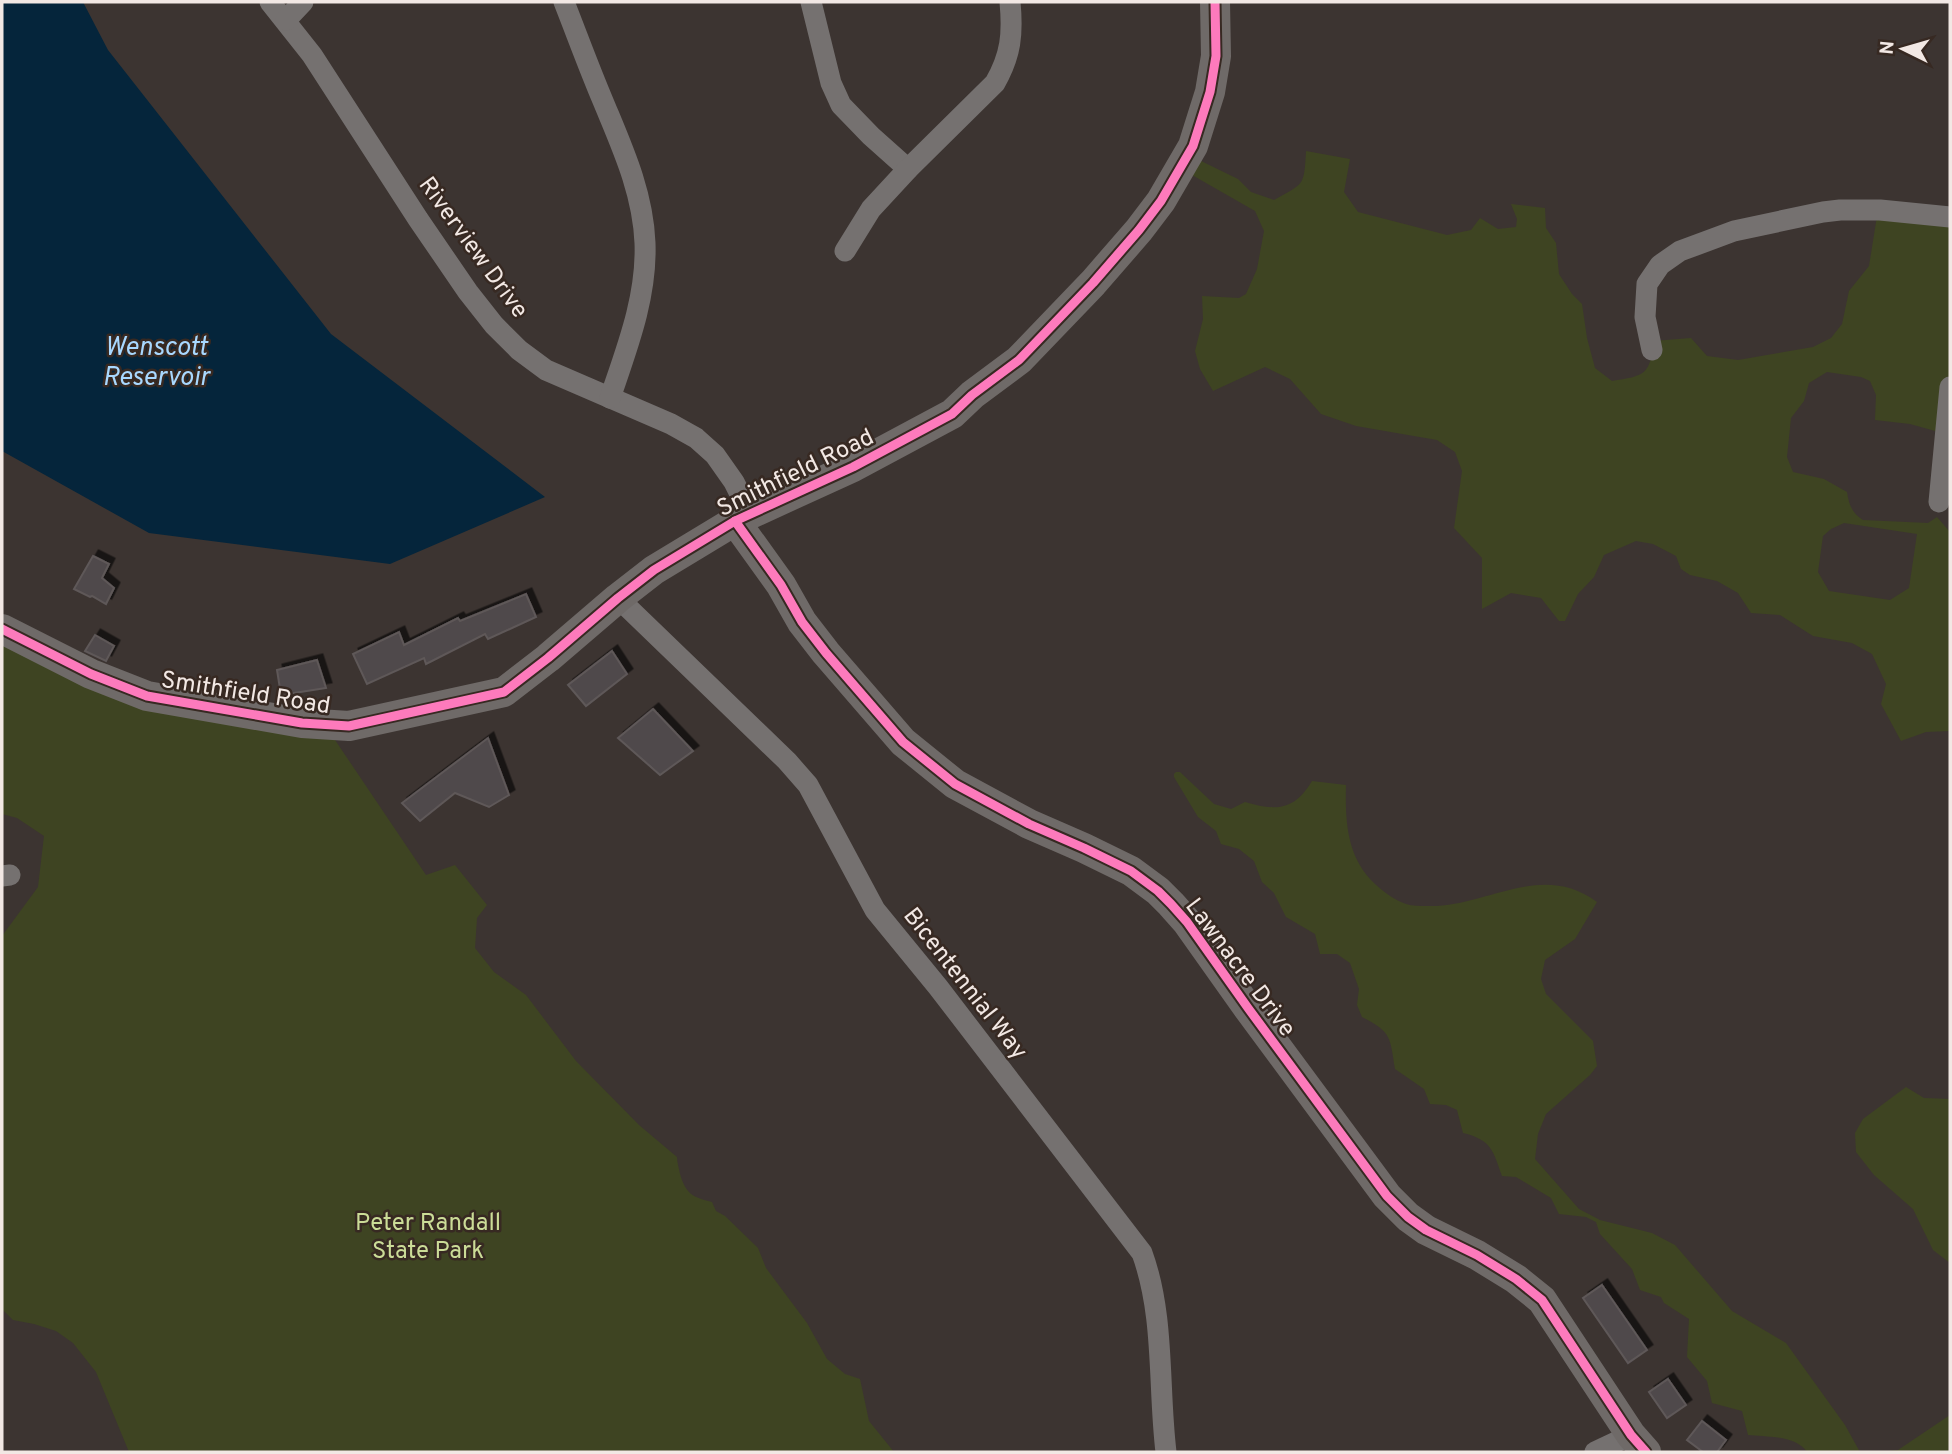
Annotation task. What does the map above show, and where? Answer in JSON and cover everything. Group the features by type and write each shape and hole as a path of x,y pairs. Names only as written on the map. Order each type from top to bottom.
{"street":[{"name":"Riverview Drive","path":"270,2 312,55 454,271 494,325 519,350 546,370 671,424 696,438 715,455 734,482 742,517"},
{"path":"286,20 303,2"},
{"path":"564,2 629,163 640,200 645,244 642,285 634,326 610,398"},
{"path":"811,2 831,83 841,105 908,169"},
{"path":"845,251 871,209 995,83 1004,67 1010,47 1010,2"},
{"name":"Smithfield Road","path":"2,629 91,674 147,696 302,723 349,726 504,692 654,570 742,517 853,467 952,414 972,395 1019,360 1093,283 1139,230 1161,201 1193,146 1210,92 1216,56 1215,2"},
{"path":"1652,350 1644,317 1647,284 1660,265 1680,251 1734,231 1840,210 1950,217"},
{"path":"1939,502 1950,387"},
{"name":"Lawnacre Drive","path":"742,517 802,622 903,742 956,784 1029,824 1131,872 1164,897 1196,933 1248,1008 1387,1195 1408,1217 1426,1230 1477,1255 1516,1279 1542,1300 1638,1444"},
{"name":"Bicentennial Way","path":"618,598 787,761 808,785 875,910 938,987 1142,1253 1150,1277 1158,1330 1161,1415 1166,1452"},
{"path":"1595,1452 1638,1444"}],"green space":[{"path":"1306,151 1350,159 1344,192 1358,212 1447,235 1471,230 1480,218 1498,229 1516,227 1517,219 1511,204 1545,208 1546,228 1556,243 1559,274 1582,304 1595,368 1612,381 1644,372 1650,361 1653,341 1691,338 1707,356 1738,360 1813,347 1831,338 1842,324 1849,291 1869,266 1877,216 1950,221 1950,410 1946,434 1910,424 1875,420 1876,395 1870,381 1827,372 1809,383 1804,401 1791,418 1787,457 1793,472 1824,479 1847,492 1852,508 1863,520 1928,523 1937,517 1950,532 1950,731 1926,732 1901,741 1881,704 1886,684 1872,654 1852,643 1813,636 1780,615 1751,613 1738,593 1717,581 1690,575 1681,569 1676,556 1653,544 1636,541 1604,555 1594,577 1578,594 1565,621 1559,621 1541,598 1511,593 1482,609 1482,558 1454,528 1462,471 1455,452 1437,440 1356,426 1321,414 1290,379 1265,367 1213,391 1200,369 1195,351 1203,319 1202,296 1239,298 1246,294 1257,269 1264,231 1255,211 1192,175 1197,159 1238,179 1251,192 1274,200 1301,183","holes":["1844,523 1917,534 1909,588 1890,600 1829,591 1818,572 1823,536"]},
{"name":"Peter Randall State Park","path":"2,632 84,671 331,734 426,875 455,865 487,905 477,918 475,948 494,972 526,995 576,1061 639,1125 677,1157 687,1190 712,1202 716,1211 725,1216 758,1248 766,1268 807,1323 827,1359 845,1374 860,1379 869,1421 894,1452 129,1452 96,1372 73,1343 56,1331 13,1320 2,1309 2,936 38,887 44,836 17,818 2,814"},
{"path":"1176,772 1180,772 1214,804 1231,809 1245,802 1266,807 1283,806 1298,798 1312,781 1346,785 1347,826 1359,863 1378,887 1406,904 1449,905 1534,885 1555,885 1576,890 1597,902 1575,939 1545,960 1541,979 1546,994 1593,1041 1597,1066 1546,1114 1538,1134 1535,1159 1579,1209 1600,1220 1652,1233 1675,1245 1732,1311 1786,1343 1845,1425 1860,1452 1807,1452 1796,1442 1748,1435 1742,1411 1712,1403 1707,1381 1687,1357 1689,1319 1664,1303 1661,1297 1640,1290 1632,1269 1600,1234 1596,1222 1586,1217 1559,1214 1551,1198 1516,1177 1502,1176 1486,1143 1463,1133 1457,1110 1446,1105 1430,1104 1424,1089 1395,1069 1388,1037 1379,1027 1362,1017 1357,1005 1359,989 1350,963 1337,954 1320,954 1315,934 1286,917 1274,893 1262,882 1254,861 1239,849 1221,844 1216,831 1198,817 1174,777"},
{"path":"1906,1087 1924,1098 1950,1099 1950,1263 1933,1250 1913,1209 1874,1175 1856,1152 1855,1133 1863,1119"},
{"path":"1950,1415 1950,1452 1878,1452 1898,1450"}],"water":[{"name":"Wenscott Reservoir","path":"2,2 83,2 108,50 331,334 545,497 390,564 149,533 2,451"}],"building":[{"path":"93,556 109,564 102,578 114,588 106,604 74,589"},
{"path":"526,594 536,617 488,639 485,634 426,664 424,658 367,684 353,654 399,632 404,645 458,618 460,621"},
{"path":"95,635 114,646 106,661 85,651"},
{"path":"612,651 627,674 586,706 568,685"},
{"path":"317,660 326,688 281,695 277,670"},
{"path":"653,709 693,751 660,775 618,738"},
{"path":"488,738 509,795 489,807 455,793 420,821 402,803"},
{"path":"1602,1285 1647,1350 1628,1363 1583,1298"},
{"path":"1668,1379 1686,1405 1667,1418 1649,1392"},
{"path":"1702,1421 1726,1440 1717,1452 1703,1452 1687,1440"}],"cycle path":[{"path":"2,629 91,674 147,696 302,723 349,726 504,692 654,570 735,521 853,467 952,414 972,395 1019,360 1093,283 1139,230 1161,201 1193,146 1210,92 1216,56 1215,2"},
{"path":"735,521 781,585 802,622 903,742 955,784 1029,824 1131,871 1171,904 1187,922 1387,1196 1426,1230 1477,1255 1516,1279 1542,1300 1631,1435 1646,1452"}]}
